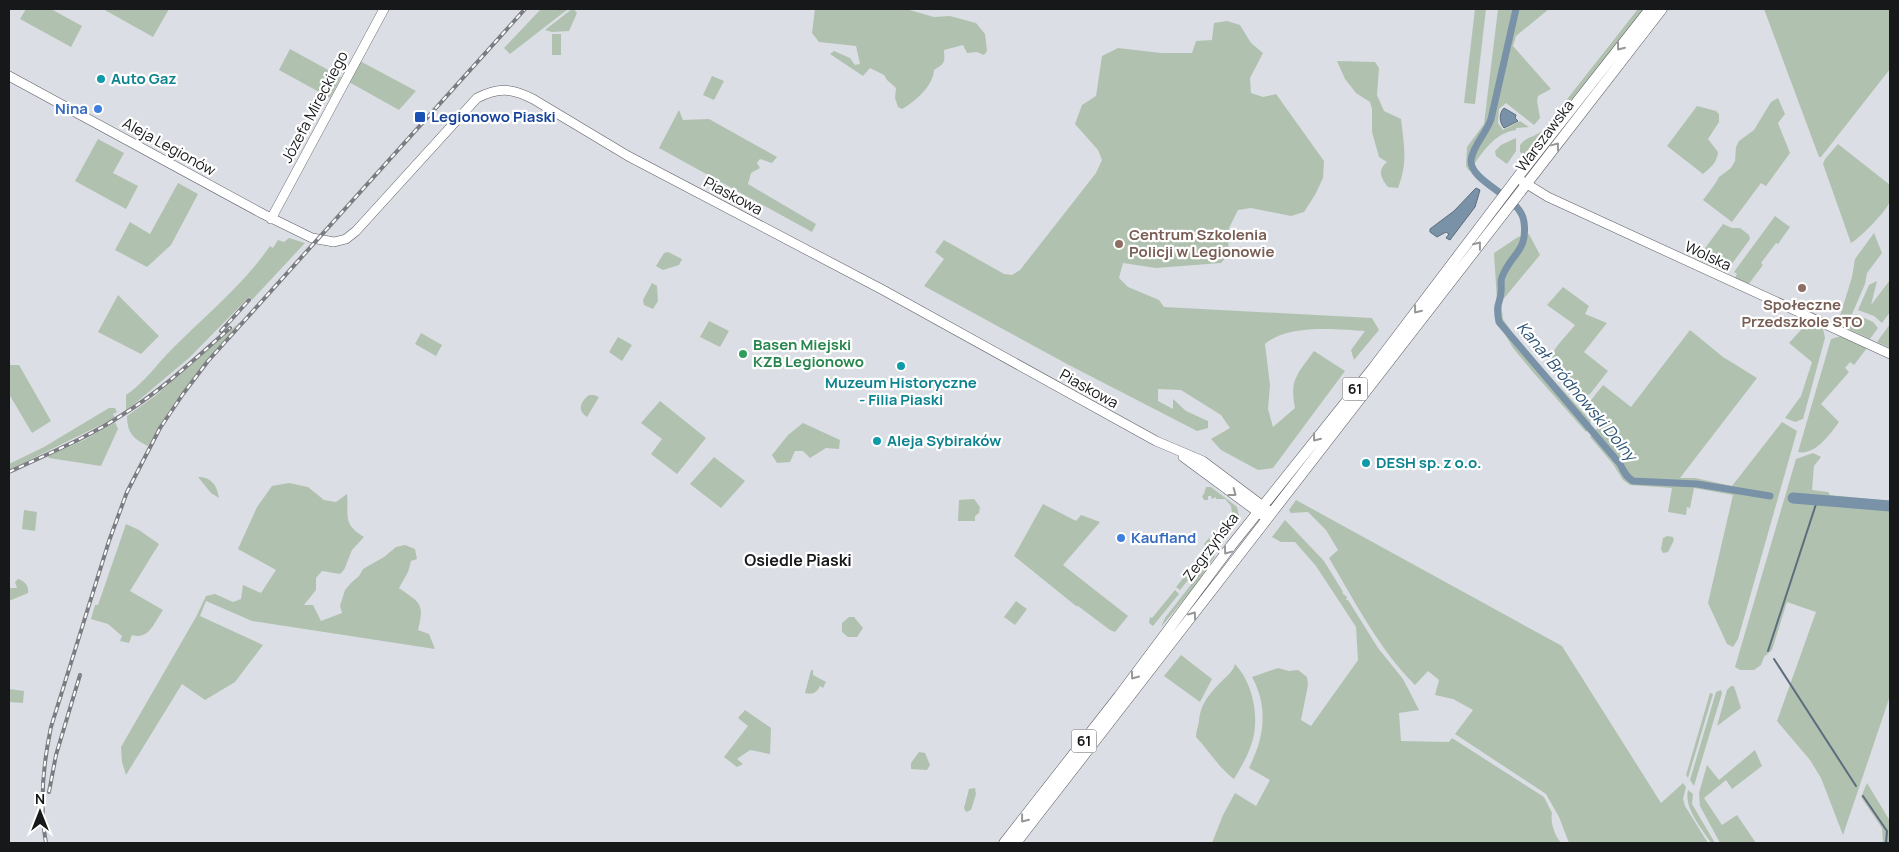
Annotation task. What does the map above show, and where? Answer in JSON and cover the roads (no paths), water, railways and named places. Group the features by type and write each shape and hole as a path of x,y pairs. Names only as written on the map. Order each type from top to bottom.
{"main road":[{"name":"Warszawska","path":"1448,276 1497,203 1650,9"},
{"name":"Warszawska","path":"1448,276 1506,210 1662,9"},
{"name":"Zegrzyńska","path":"1004,843 1119,696 1260,509 1448,276"},
{"name":"Zegrzyńska","path":"1016,843 1269,516 1448,276"}],"street":[{"name":"Józefa Mireckiego","path":"271,219 384,9"},
{"name":"Aleja Legionów","path":"9,76 271,219 317,240"},
{"name":"Piaskowa","path":"317,240 340,241 356,231 477,98 499,90 516,91 533,99 641,163 883,290 1170,448 1203,461 1269,516"},
{"name":"Wolska","path":"1517,178 1526,185 1626,234 1890,354"}],"water":[{"path":"1504,108 1516,115 1515,118 1518,121 1504,128 1500,118"},
{"path":"1476,188 1480,190 1475,207 1450,240 1446,238 1449,234 1446,232 1437,237 1430,232 1430,229 1454,211"}],"waterway":[{"name":"Kanał Bródnowski Dolny","path":"1516,9 1491,119 1474,149 1471,160 1478,176 1506,197 1521,213 1524,222 1524,240 1501,279 1501,294 1498,306 1499,322 1633,481 1697,484 1770,496"},
{"name":"Kanał Bródnowski Dolny","path":"1793,498 1890,506"},
{"path":"1768,651 1817,501"},
{"path":"1774,659 1856,786"},
{"path":"1863,796 1887,831 1886,843"}],"railway":[{"path":"46,843 42,799 51,727 109,541 127,492 160,428 208,361 525,9"},
{"path":"221,331 249,300"},
{"path":"9,472 81,438 122,415 165,385 230,328"},
{"path":"49,792 56,755 80,675"}],"place":[{"name":"Auto Gaz","path":"101,79"},
{"name":"Nina","path":"98,109"},
{"name":"Legionowo Piaski","path":"420,117"},
{"name":"Centrum Szkolenia Policji w Legionowie","path":"1119,244"},
{"name":"Społeczne Przedszkole STO","path":"1802,288"},
{"name":"Basen Miejski KZB Legionowo","path":"743,354"},
{"name":"Muzeum Historyczne - Filia Piaski","path":"901,366"},
{"name":"Aleja Sybiraków","path":"877,441"},
{"name":"DESH sp. z o.o.","path":"1366,463"},
{"name":"Kaufland","path":"1121,538"}],"district":[{"name":"Osiedle Piaski","path":"798,560"}]}
